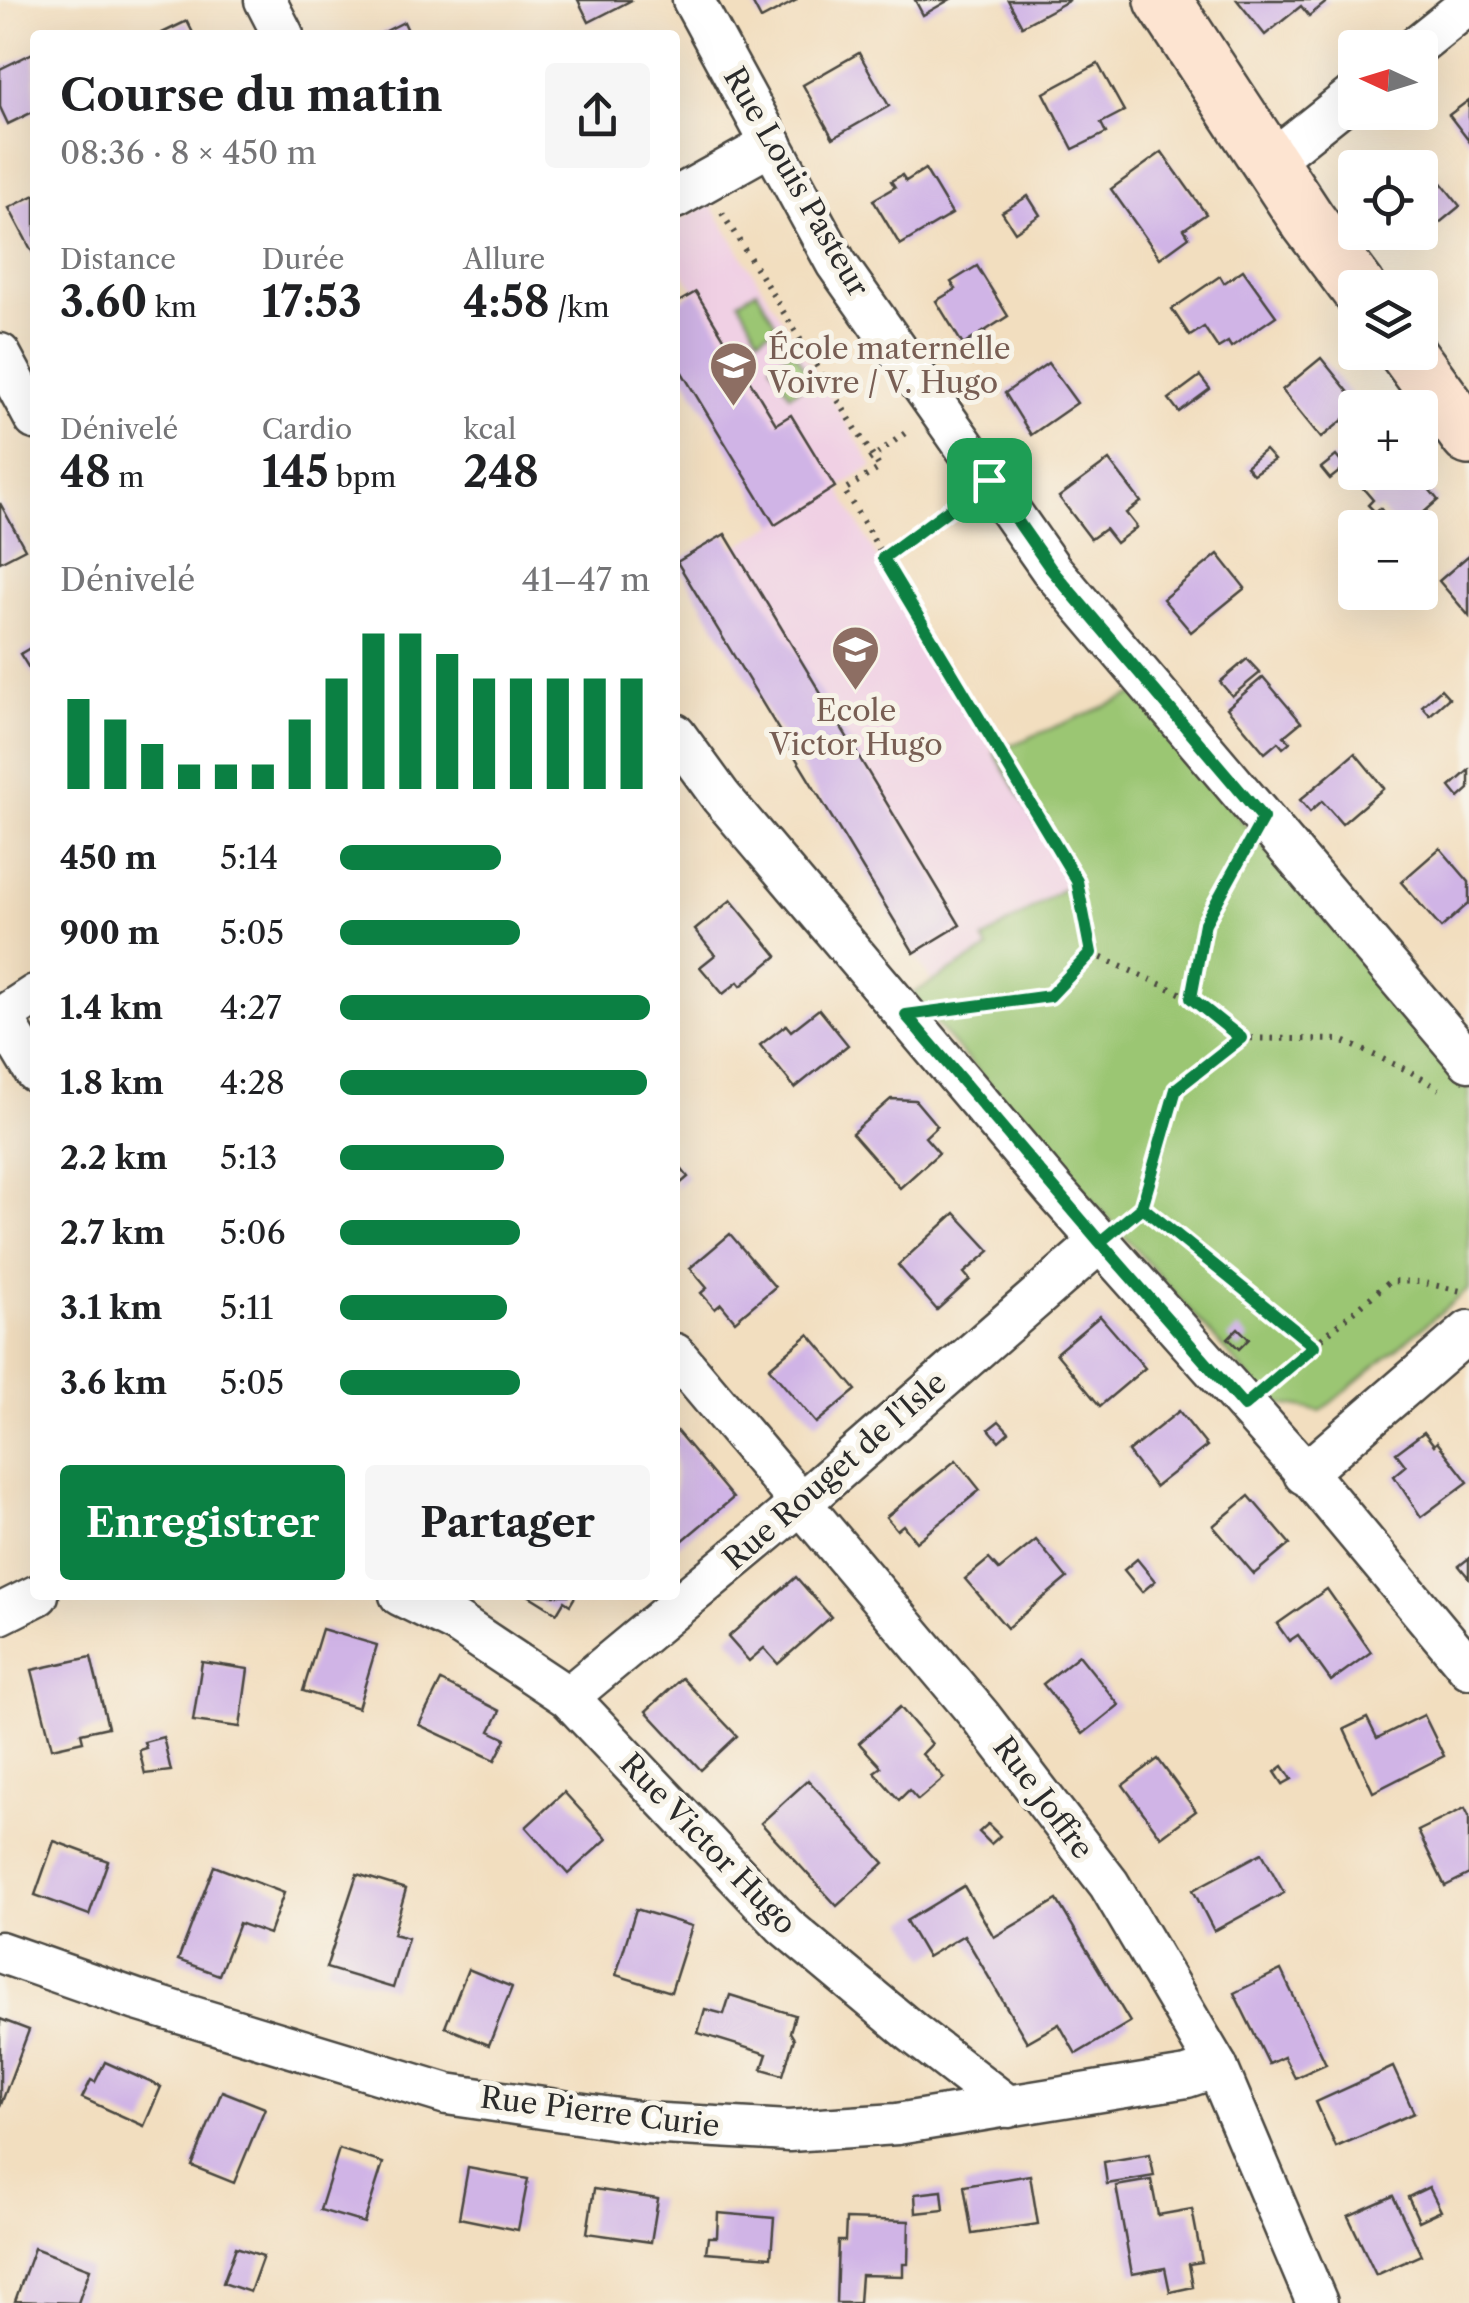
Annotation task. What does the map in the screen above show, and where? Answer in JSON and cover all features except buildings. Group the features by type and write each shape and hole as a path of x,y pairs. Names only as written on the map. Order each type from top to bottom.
{"main road":[{"path":"1162,0 1345,270"},
{"path":"1420,370 1469,438"}],"street":[{"path":"265,0 280,30"},
{"name":"Rue Louis Pasteur","path":"693,0 836,262 1051,569 1469,1061"},
{"path":"1436,30 1469,4"},
{"path":"1270,162 1338,108"},
{"path":"689,190 772,144"},
{"path":"0,354 30,410"},
{"path":"680,741 721,797 906,1015 1469,1668"},
{"path":"30,998 1,1018 30,1064"},
{"name":"Rue Rouget de l'Isle","path":"568,1697 1100,1242"},
{"path":"1304,1474 1469,1331"},
{"name":"Rue Joffre","path":"680,1360 980,1716 1109,1884 1218,2067 1317,2303"},
{"path":"0,1614 30,1599"},
{"name":"Rue Victor Hugo","path":"411,1600 457,1622 568,1697 784,1926 1009,2108"},
{"name":"Rue Pierre Curie","path":"0,1952 137,2000 446,2094 645,2123 789,2131 897,2124 1187,2077 1218,2067"}],"path":[{"path":"689,190 880,468 844,490 881,559 1077,881 1091,953"},
{"path":"881,559 989,480"},
{"path":"1191,998 1205,923 1263,818"},
{"path":"1091,953 1191,998 1241,1038 1341,1040 1411,1072 1454,1099"},
{"path":"906,1015 1050,996 1091,953"},
{"path":"1100,1242 1142,1207 1176,1089 1241,1038"},
{"path":"1142,1207 1314,1346"},
{"path":"1244,1406 1390,1281 1420,1282 1469,1293"}],"shaded area":[{"name":"Ecole Victor Hugo","path":"710,203 873,466 839,488 1073,883 984,940 988,949 931,981 680,567 680,560 725,534 734,548 774,525 680,369 680,301 695,291 680,267 680,220"}],"green space":[{"path":"757,290 777,326 759,337 739,301"},
{"path":"793,350 812,381 790,394 771,364"},
{"path":"1135,694 1469,1090 1469,1289 1321,1411 1271,1402 910,995 988,949 983,940 1072,883 994,752"}],"place":[{"name":"École maternelle Voivre / V. Hugo","path":"733,408"},
{"name":"Ecole Victor Hugo","path":"856,692"}],"route":[{"path":"989,480 883,558 1077,881 1091,953 1050,996 906,1015 1100,1242 1142,1207 1314,1346 1244,1406 1100,1242 1142,1207 1176,1089 1241,1038 1191,998 1205,923 1263,818 1051,569 989,480"}]}
